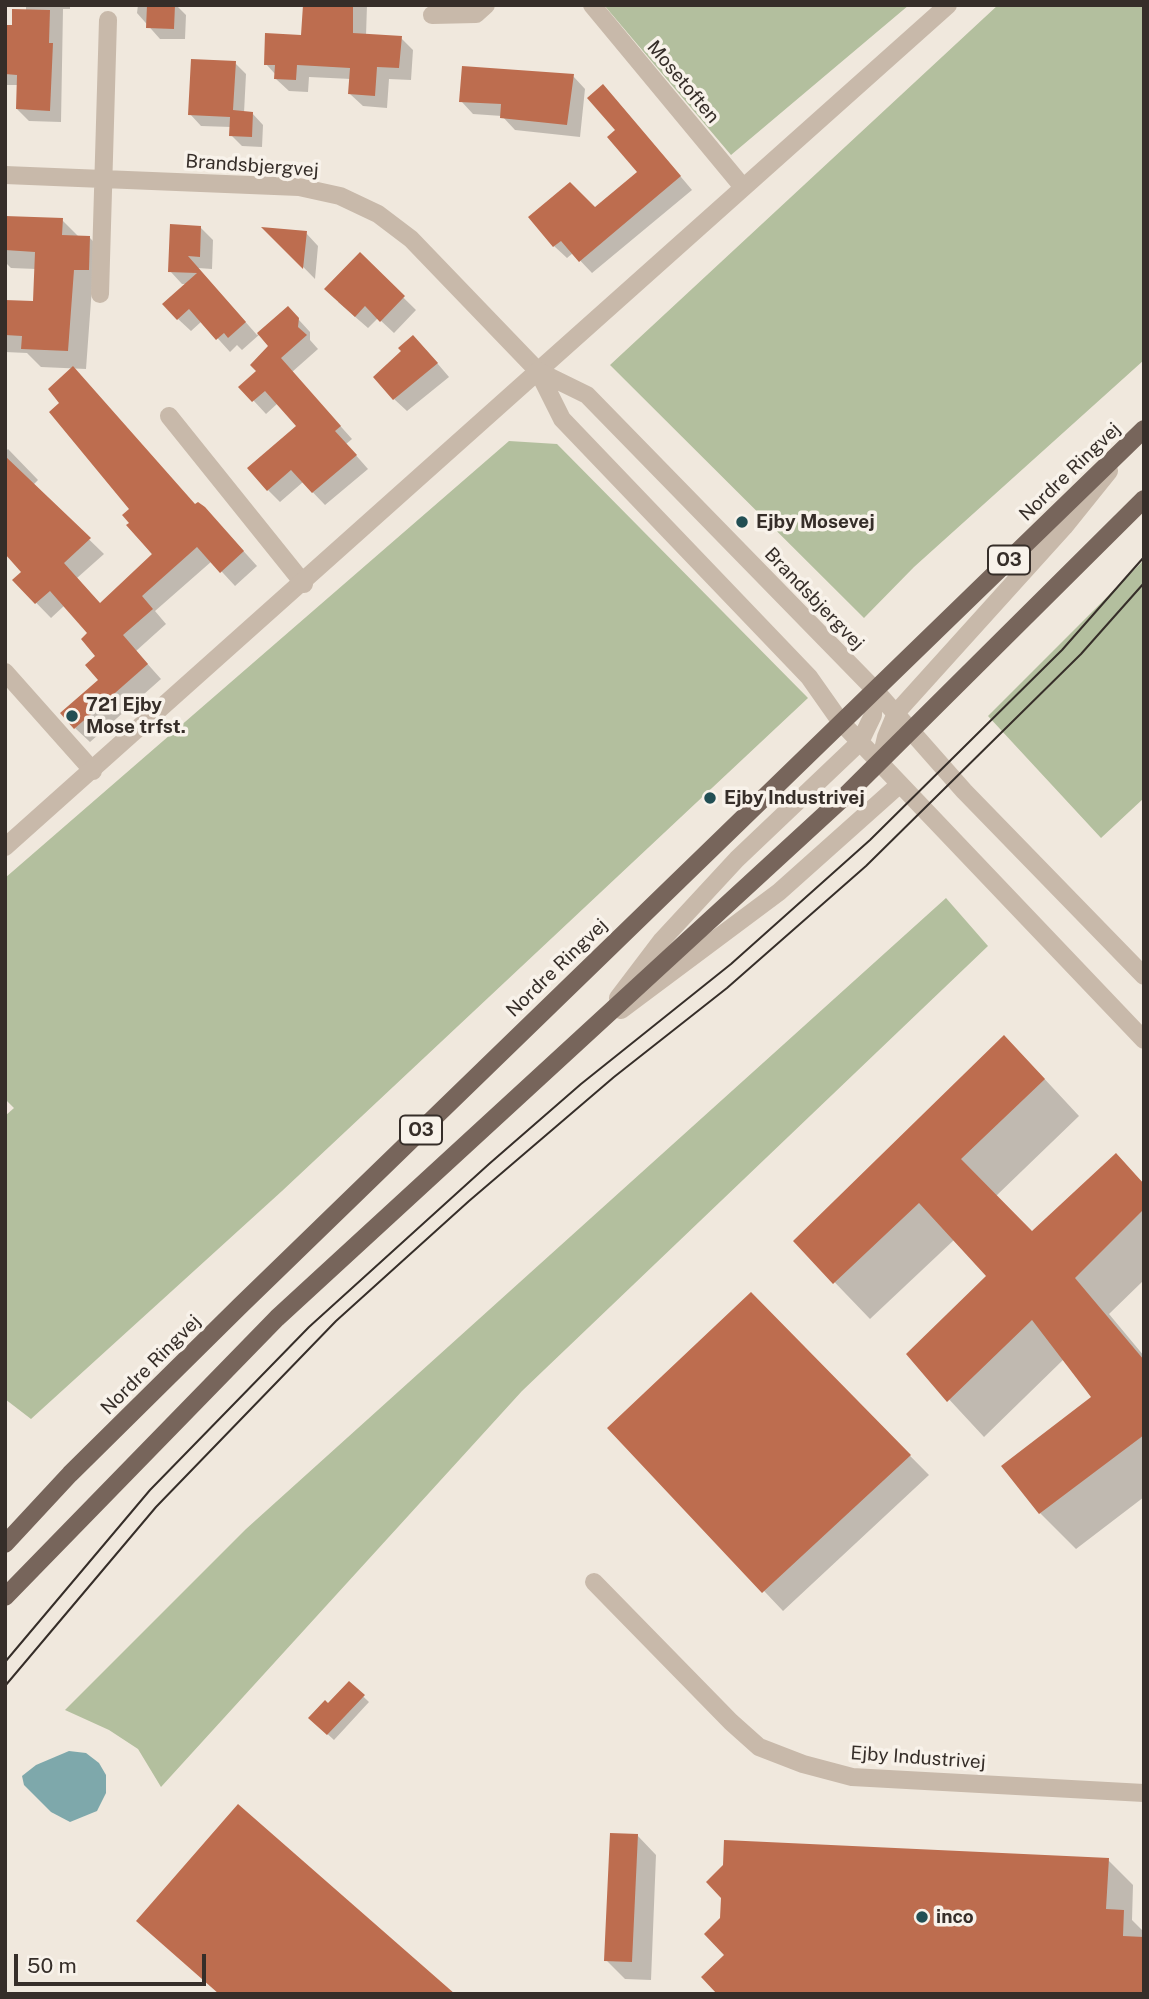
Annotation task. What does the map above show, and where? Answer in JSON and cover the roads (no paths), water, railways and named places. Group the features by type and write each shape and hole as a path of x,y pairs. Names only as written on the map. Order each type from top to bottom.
{"main road":[{"name":"Nordre Ringvej","path":"5,1544 70,1474 250,1296 1143,430"},
{"name":"O3","path":"5,1597 278,1318 593,1031 880,762 910,729 948,695 1144,499"}],"street":[{"path":"432,15 476,14 486,5"},
{"name":"Mosetoften","path":"592,5 743,186"},
{"path":"5,847 304,584 743,186 948,5"},
{"path":"100,294 108,20"},
{"name":"Brandsbjergvej","path":"5,175 299,187 340,196 378,214 411,239 538,371 562,419 809,677 840,721"},
{"name":"Brandsbjergvej","path":"538,371 587,395 874,689"},
{"path":"169,416 304,584"},
{"path":"880,762 896,713 1064,527 1143,430"},
{"path":"5,672 93,771"},
{"path":"874,689 964,791 1144,976"},
{"path":"593,1031 663,940 709,890 860,742 873,715 874,689"},
{"path":"840,721 1144,1040"},
{"path":"593,1031 779,892 900,784"},
{"name":"Ejby Industrivej","path":"594,1582 731,1722 759,1746 803,1764 852,1777 1144,1793"}],"water":[{"path":"69,1751 86,1753 99,1763 106,1775 106,1793 97,1811 70,1822 51,1812 24,1785 22,1776 36,1765"}],"tram line":[{"path":"5,1662 150,1490 309,1327 581,1084 731,964 870,840 1062,650 1144,557"},
{"path":"5,1686 156,1507 336,1321 469,1201 614,1077 727,988 866,866 1081,654 1144,583"}],"place":[{"name":"Ejby Mosevej","path":"742,522"},
{"name":"721 Ejby Mose trfst.","path":"72,716"},
{"name":"Ejby Industrivej","path":"710,798"},
{"name":"inco","path":"922,1917"}]}
